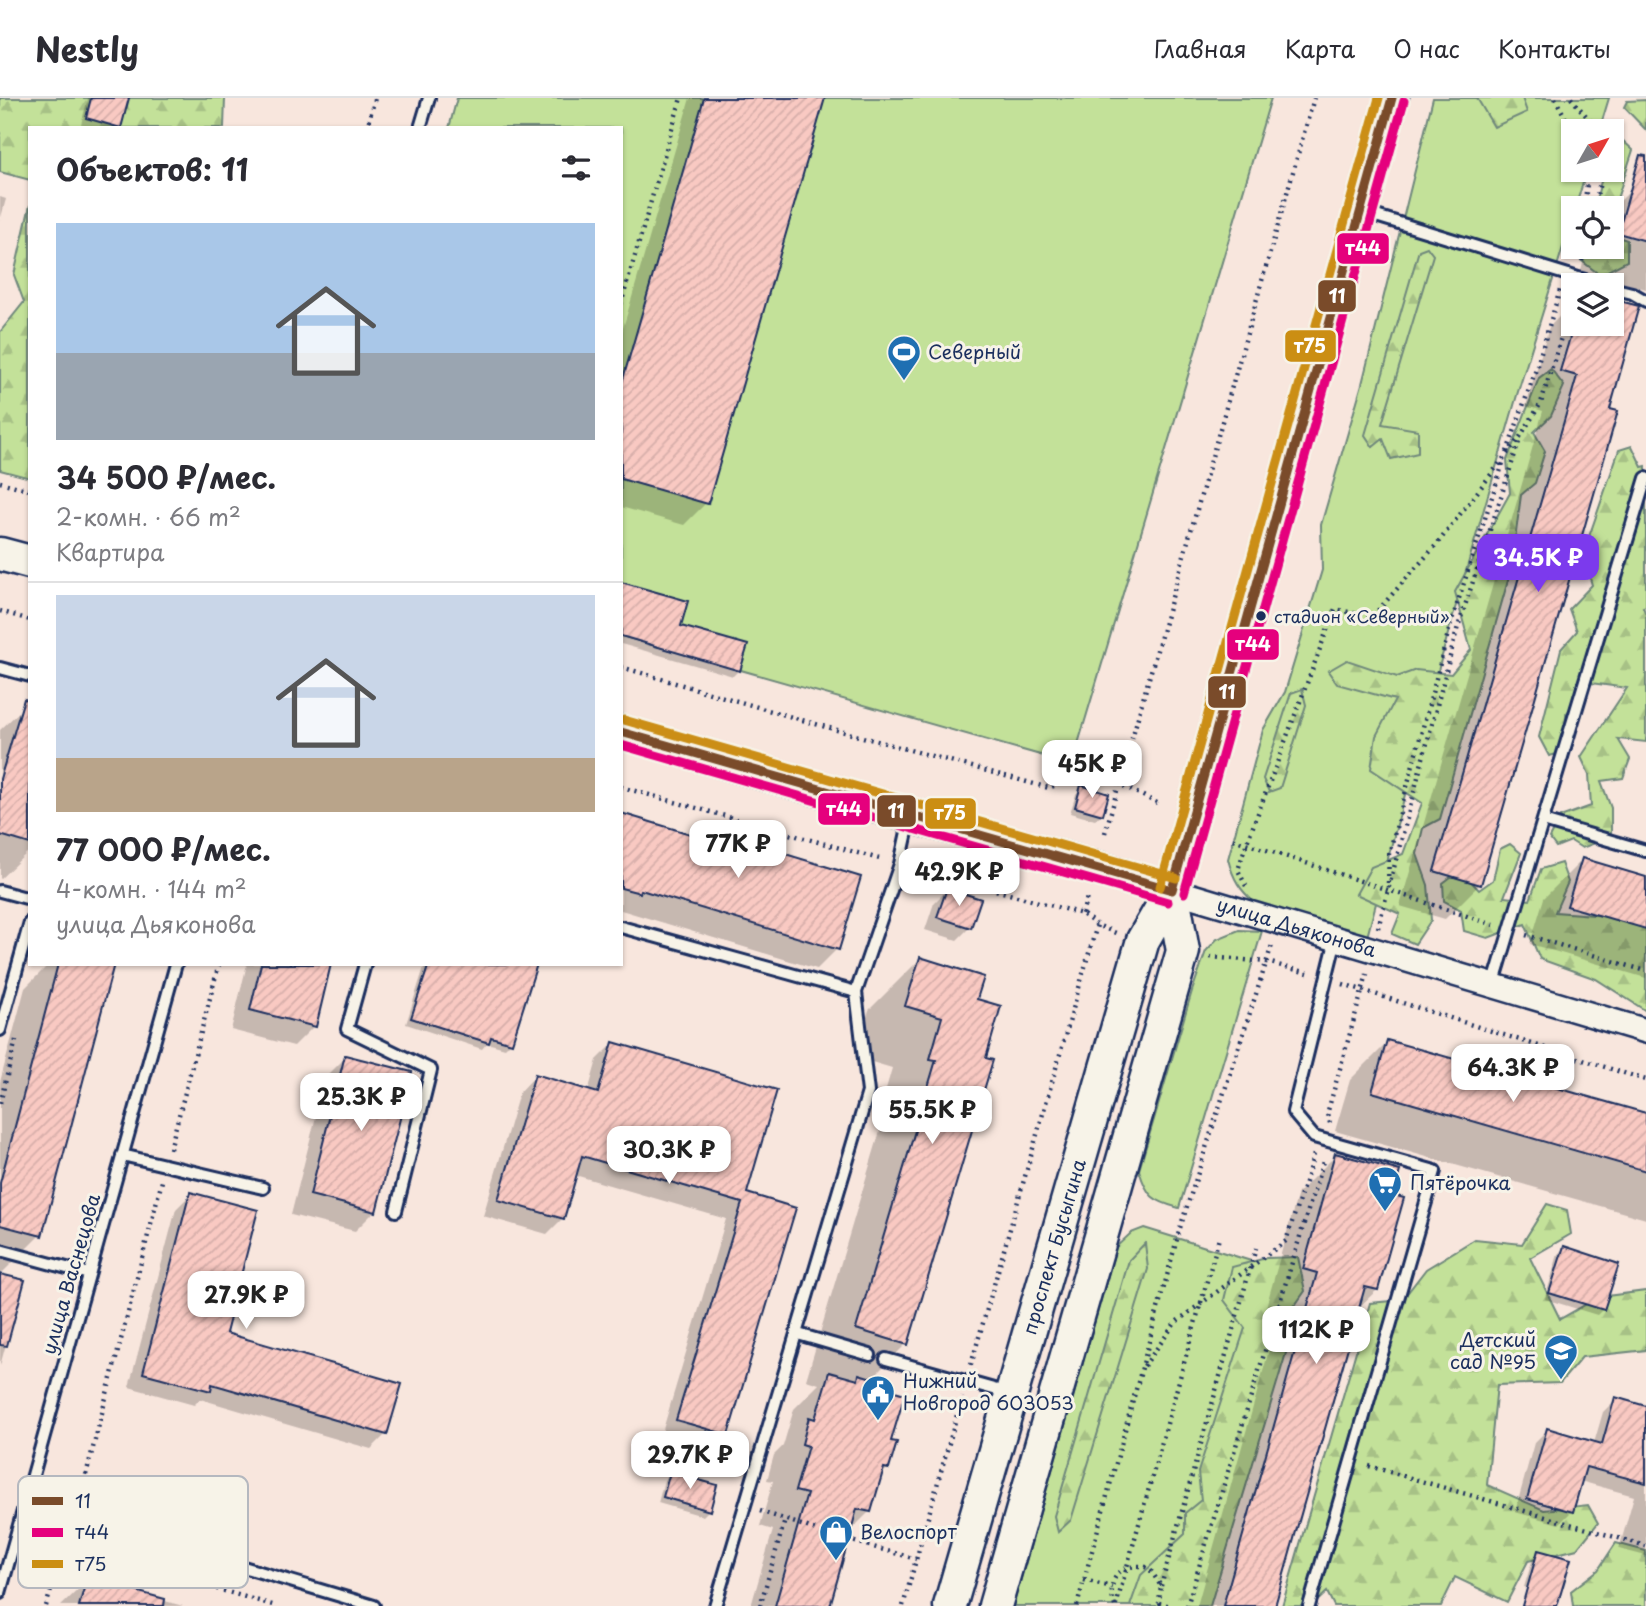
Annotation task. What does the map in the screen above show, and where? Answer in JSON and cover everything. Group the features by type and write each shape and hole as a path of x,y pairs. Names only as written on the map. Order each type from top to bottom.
{"main road":[{"name":"проспект Бусыгина","path":"950,1606 1143,940 1172,890 1392,98"},
{"path":"0,554 28,561"},
{"name":"улица Дьяконова","path":"623,733 1172,890"},
{"name":"проспект Бусыгина","path":"995,1606 1183,951 1172,890"}],"street":[{"name":"улица Дьяконова","path":"1172,890 1646,1031"}],"lane":[{"path":"421,126 429,98"},
{"path":"1360,211 1562,273"},
{"path":"1624,291 1646,301"},
{"path":"1493,986 1646,478"},
{"path":"0,668 28,675"},
{"path":"715,1606 868,1092 856,992 900,864 910,816"},
{"path":"1543,821 1646,850"},
{"path":"0,891 28,898"},
{"path":"623,928 856,992"},
{"path":"0,1030 28,929"},
{"path":"1309,1606 1435,1171 1314,1137 1293,1112 1336,939"},
{"name":"улица Васнецова","path":"32,1476 175,966"},
{"path":"364,966 347,1029 431,1070 396,1211"},
{"path":"122,1154 263,1188"},
{"path":"0,1250 89,1274"},
{"path":"798,1334 870,1355"},
{"path":"886,1359 1011,1394"},
{"name":"улица Васнецова","path":"0,1594 18,1528"},
{"path":"248,1568 374,1606"}],"path":[{"path":"368,126 375,98"},
{"path":"623,297 681,98"},
{"path":"1105,834 1314,98"},
{"path":"1555,98 1566,119"},
{"path":"1571,98 1589,119"},
{"path":"1388,891 1389,854 1450,626 1561,286"},
{"path":"1251,891 1243,884 1238,870 1335,609 1372,617 1437,544 1520,437 1541,403 1561,336"},
{"path":"1376,938 1457,630 1520,437"},
{"path":"0,482 28,490"},
{"path":"0,611 28,619"},
{"path":"623,668 1049,788 1085,774 1119,784 1159,804"},
{"path":"623,787 1082,914 1097,925 1117,933"},
{"path":"1233,839 1388,891"},
{"path":"1082,914 1088,893"},
{"path":"1077,1606 1180,1228 1280,922"},
{"path":"903,1606 1097,925"},
{"path":"1204,957 1267,962 1326,978 1362,992 1646,1080"},
{"path":"1187,1606 1324,1140 1327,1114 1369,963"},
{"path":"86,1476 218,966"},
{"path":"1142,1369 1176,1322 1286,1241 1324,1140 1333,1130 1327,1114"},
{"path":"1115,1606 1219,1238"},
{"path":"1171,1606 1157,1604 1161,1586 1256,1248"},
{"path":"1351,1460 1646,1546"},
{"path":"746,1507 818,1531"},
{"path":"760,1606 785,1520"},
{"path":"834,1536 916,1559"},
{"path":"1115,1606 1110,1595 1114,1577 1126,1567 1148,1568 1161,1586"},
{"path":"1084,1580 1112,1587"},
{"path":"46,1606 52,1588"},
{"path":"213,1588 276,1606"}],"green space":[{"path":"0,98 225,98 224,126 28,126 28,179 0,172"},
{"name":"Северный","path":"457,98 1271,98 1072,764 623,637 623,126 450,126"},
{"path":"1433,98 1609,98 1603,119 1561,119 1561,182 1583,182 1579,196 1561,196 1561,254 1450,626 1367,937 1255,903 1238,884 1228,859 1263,730 1285,692 1322,570 1321,525 1362,384"},
{"path":"1477,98 1522,98 1527,112 1494,127"},
{"path":"1646,100 1646,130 1624,107 1627,101"},
{"path":"1624,142 1633,150 1624,177"},
{"path":"1601,182 1622,182 1618,196 1597,196"},
{"path":"28,214 28,477 0,470 0,332 24,302 14,275"},
{"path":"1624,239 1627,240 1627,261 1604,273 1597,273 1579,259 1624,259"},
{"path":"1427,247 1433,255 1382,424 1418,430 1418,453 1391,459 1383,439 1373,447 1365,435 1419,250"},
{"path":"1551,369 1564,386 1551,416 1534,432 1545,451 1535,483 1521,495 1511,570 1440,819 1423,828 1417,854 1428,885 1431,920 1415,944 1392,934 1400,914 1356,894 1371,867 1403,854 1422,803 1371,769 1376,736 1395,700 1337,684 1328,671 1347,660 1397,677 1416,670 1451,674 1471,650 1455,592 1510,493 1507,460 1539,378"},
{"path":"1632,446 1642,467 1646,466 1646,606 1643,607 1646,614 1646,742 1618,739 1630,759 1623,778 1601,781 1611,808 1611,837 1582,848 1571,841 1556,847 1549,838 1560,817 1591,806 1589,774 1581,757 1627,688 1591,683 1566,714 1569,751 1549,756 1539,737 1561,649 1577,631 1569,609 1592,585 1583,554 1619,450"},
{"path":"1302,689 1306,705 1280,788 1269,792 1263,779 1291,693"},
{"path":"1510,844 1521,853 1504,897 1530,900 1541,869 1561,863 1568,882 1555,912 1637,918 1646,924 1646,1011 1596,979 1540,959 1525,924 1488,938 1464,931 1461,910 1444,901 1443,883 1460,870 1479,890 1493,880 1500,849"},
{"path":"1239,930 1262,931 1179,1208 1152,1196 1139,1170 1206,951 1217,939"},
{"path":"1547,1204 1567,1210 1571,1234 1530,1258 1560,1319 1599,1297 1646,1291 1646,1350 1582,1357 1560,1383 1497,1385 1487,1485 1544,1510 1588,1505 1598,1523 1577,1549 1528,1561 1507,1602 1455,1577 1441,1606 1334,1606 1327,1592 1312,1606 1282,1606 1370,1303 1402,1300 1426,1269 1475,1239 1522,1244"},
{"path":"1144,1228 1277,1269 1177,1606 1013,1606 1116,1247 1131,1233"},
{"path":"1145,1243 1148,1269 1071,1520 1058,1532 1054,1516 1129,1260"},
{"path":"1298,1257 1305,1291 1286,1318 1286,1353 1210,1606 1130,1606 1141,1575 1185,1534 1185,1513 1201,1500 1198,1472 1245,1328 1224,1300 1232,1267 1266,1258"},
{"path":"1616,1543 1646,1551 1646,1606 1573,1606 1571,1591 1598,1570"}],"building":[{"path":"91,98 129,98 122,126 86,118"},
{"path":"704,98 825,98 708,504 623,480 623,379"},
{"path":"1640,155 1646,156 1646,241 1624,235 1624,212"},
{"path":"1624,302 1639,306 1610,409 1618,411 1481,885 1434,871 1577,376 1560,371 1570,336 1624,336"},
{"path":"623,583 688,601 681,626 748,645 740,671 623,637"},
{"path":"24,699 28,700 28,843 0,835 0,779"},
{"path":"1081,785 1109,794 1103,815 1075,807"},
{"path":"623,814 697,836 700,828 861,877 839,950 641,890 640,893 623,889"},
{"path":"1582,858 1646,877 1646,929 1567,906"},
{"path":"947,888 981,899 971,928 937,917"},
{"path":"920,957 984,977 977,999 1001,1006 986,1058 993,1060 908,1345 856,1329 936,1060 930,1059 942,1017 905,1006"},
{"path":"57,966 113,966 42,1236 0,1225 0,1183"},
{"path":"261,966 331,966 316,1027 250,1010"},
{"path":"428,966 536,966 512,1043 491,1037 489,1043 411,1018"},
{"path":"1387,1040 1646,1113 1646,1171 1372,1092"},
{"path":"613,1042 777,1090 747,1193 796,1208 728,1435 676,1420 742,1203 582,1156 564,1219 498,1200 535,1074 598,1093"},
{"path":"345,1055 412,1072 376,1212 310,1195"},
{"path":"1335,1153 1400,1171 1393,1195 1404,1198 1378,1290 1365,1287 1275,1606 1223,1606 1317,1273 1303,1269"},
{"path":"190,1192 258,1210 226,1333 402,1384 387,1435 212,1384 211,1391 143,1373"},
{"path":"1564,1246 1619,1264 1604,1310 1549,1293"},
{"path":"0,1274 25,1280 7,1346 0,1345"},
{"path":"829,1372 858,1380 859,1374 882,1381 881,1387 905,1394 891,1441 897,1442 889,1469 884,1468 871,1512 857,1509 830,1606 775,1606 807,1494 795,1491 808,1446 802,1444 809,1417 815,1419"},
{"path":"1615,1397 1646,1406 1646,1483 1586,1467 1573,1512 1527,1499 1547,1428 1602,1444"},
{"path":"670,1472 717,1485 710,1511 663,1497"},
{"path":"1538,1550 1571,1559 1557,1606 1522,1606"},
{"path":"84,1588 124,1588 165,1599 164,1606 79,1606"}],"transit line":[{"name":"т75","path":"1160,887 1379,98"},
{"name":"11","path":"1172,890 1392,98"},
{"name":"т44","path":"1184,893 1404,101"},
{"name":"т75","path":"624,720 1176,878"},
{"name":"11","path":"623,733 1172,890"},
{"name":"т44","path":"623,746 1168,902"}],"place":[{"name":"Северный","path":"904,382"},
{"name":"стадион «Северный»","path":"1261,616"},
{"name":"Пятёрочка","path":"1385,1213"},
{"name":"Детский сад №95","path":"1561,1381"},
{"name":"Нижний Новгород 603053","path":"878,1422"},
{"name":"Велоспорт","path":"836,1562"}]}
